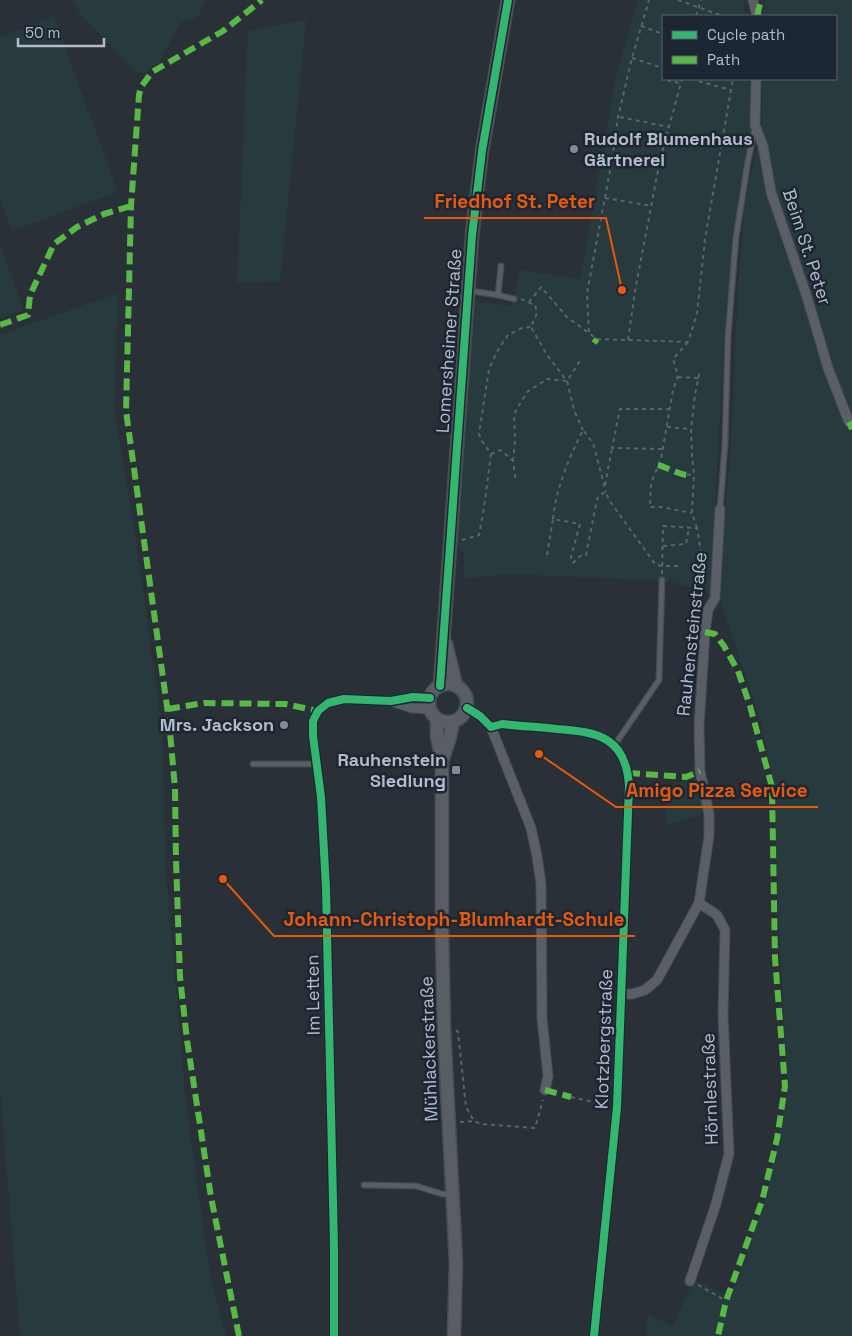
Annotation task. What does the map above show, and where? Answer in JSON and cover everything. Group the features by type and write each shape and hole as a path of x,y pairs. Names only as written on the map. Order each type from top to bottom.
{"street":[{"name":"Lomersheimer Straße","path":"440,686 468,291 482,151 508,0"},
{"path":"753,0 757,15"},
{"name":"Beim St. Peter","path":"756,80 755,125 763,146 771,192 807,297 828,368 849,422"},
{"name":"Rauhensteinstraße","path":"621,994 632,994 645,990 657,980 699,903 710,836 709,814 700,771 699,726 705,632 708,610 715,598 720,509"},
{"name":"Lomersheimer Straße","path":"444,634 456,685"},
{"path":"445,684 456,685 467,697 467,708 462,717 447,723 432,709 432,693 445,684"},
{"name":"Im Letten","path":"334,1336 334,1246 326,888 321,797 316,764 313,721 318,710 328,703 344,699 391,701 412,697 432,709"},
{"path":"467,708 480,716 491,727 531,828 537,856 540,884 542,1018 548,1076 545,1090"},
{"name":"Mühlackerstraße","path":"432,709 442,761 444,1029 456,1263 454,1336"},
{"name":"Mühlackerstraße","path":"442,761 453,722"},
{"path":"491,727 502,724 586,731 603,737 614,746"},
{"name":"Klotzbergstraße","path":"594,1336 617,1107 629,786 628,773 622,757 614,746"},
{"name":"Hörnlestraße","path":"690,1281 716,1204 729,1154 723,1015 726,930 717,915 699,903"}],"lane":[{"path":"720,509 725,444 728,336 736,237 755,125"},
{"path":"498,294 501,266"},
{"path":"468,291 498,294 514,299"},
{"path":"614,746 659,680 662,580"},
{"path":"254,764 316,764"},
{"path":"364,1186 416,1186 446,1195 452,1194"}],"path":[{"path":"589,332 587,292 618,117 632,58 650,0"},
{"path":"678,0 720,15"},
{"path":"696,15 700,0"},
{"path":"641,26 662,34"},
{"path":"632,58 662,68"},
{"path":"670,80 680,83"},
{"path":"628,340 635,291 668,127 682,80"},
{"path":"695,80 731,90"},
{"path":"692,513 661,507 650,507 651,484 661,459 677,377 673,359 688,342 697,314 705,239 733,80"},
{"path":"618,117 668,127"},
{"path":"605,198 652,206"},
{"path":"529,302 541,287 568,316 597,339 688,342"},
{"path":"514,299 518,298 535,305 537,313 531,327"},
{"path":"450,543 478,535 484,508 491,454 479,434 489,369 499,348 508,335 522,328 531,327"},
{"path":"531,327 547,355 567,381 574,410 583,430 593,442 609,500 655,564 678,566"},
{"path":"567,381 580,361"},
{"path":"700,370 691,429 694,474 692,513 697,528 706,578"},
{"path":"677,377 698,378"},
{"path":"516,482 513,461 515,441 514,414 527,392 547,379 567,381"},
{"path":"605,487 620,410 670,409"},
{"path":"667,428 691,429"},
{"path":"547,555 554,506 560,485 570,455 583,430"},
{"path":"612,448 662,449"},
{"path":"491,454 501,450 513,461"},
{"path":"688,475 694,474"},
{"path":"553,519 580,524 571,557 573,563 580,556 586,555 597,499 606,492"},
{"path":"662,580 663,526 697,528"},
{"path":"662,546 686,544 689,528"},
{"path":"444,1029 455,1029 458,1032 466,1106 474,1121"},
{"path":"460,1122 474,1121 481,1124 535,1128 545,1090"},
{"path":"571,1097 617,1107"},
{"path":"690,1281 726,1301"}],"green space":[{"path":"73,0 206,0 197,18 180,23 159,63 143,73 134,71 81,15"},
{"path":"638,0 746,0 742,9 750,15 662,15 662,80 752,80 752,124 733,236 724,336 711,594 670,581 508,574 464,579 464,553 454,545 473,301 512,306 520,270 580,279 616,77"},
{"path":"765,0 852,0 852,1336 646,1336 648,1315 673,1326 694,1279 731,1297 764,1204 788,1090 778,913 775,788 760,720 720,600 723,570 723,532 731,448 738,284 745,203 762,125 762,80 837,80 837,15 762,15"},
{"path":"54,17 118,192 12,231 0,198 0,37"},
{"path":"306,20 280,281 237,283 248,31"},
{"path":"0,245 24,310 0,318"},
{"path":"118,293 114,406 136,542 162,727 166,873 187,1111 210,1276 226,1336 20,1336 0,1089 0,335"},
{"path":"697,778 704,814 667,825 662,787"}],"marked path":[{"path":"239,1336 211,1197 187,1040 180,977 175,788 169,721 126,411 131,206 141,87 152,72 223,31 262,0"},
{"path":"757,15 761,0"},
{"path":"0,325 28,315 30,295 54,244 77,227 104,214 131,206"},
{"path":"594,343 597,339"},
{"path":"849,422 852,429"},
{"path":"658,465 687,475"},
{"path":"705,632 715,634 738,671 750,706 772,787 775,958 785,1086 777,1139 762,1201 726,1301 718,1336"},
{"path":"168,709 204,703 285,704 318,711"},
{"path":"628,773 686,777 700,771"},
{"path":"545,1090 571,1097"}],"cycle path":[{"path":"440,686 472,236 482,151 508,0"},
{"path":"334,1336 334,1246 326,888 321,797 313,736 313,721 318,711 328,703 344,699 391,701 413,697 430,698"},
{"path":"467,708 480,716 491,727 502,724 572,730 597,735 616,747 627,770 629,786 617,1107 594,1336"}],"place":[{"name":"Rudolf Blumenhaus Gärtnerei","path":"574,149"},
{"name":"Friedhof St. Peter","path":"622,290"},
{"name":"Mrs. Jackson","path":"284,725"},
{"name":"Amigo Pizza Service","path":"539,754"},
{"name":"Rauhenstein Siedlung","path":"456,770"},
{"name":"Johann-Christoph-Blumhardt-Schule","path":"223,879"}]}
